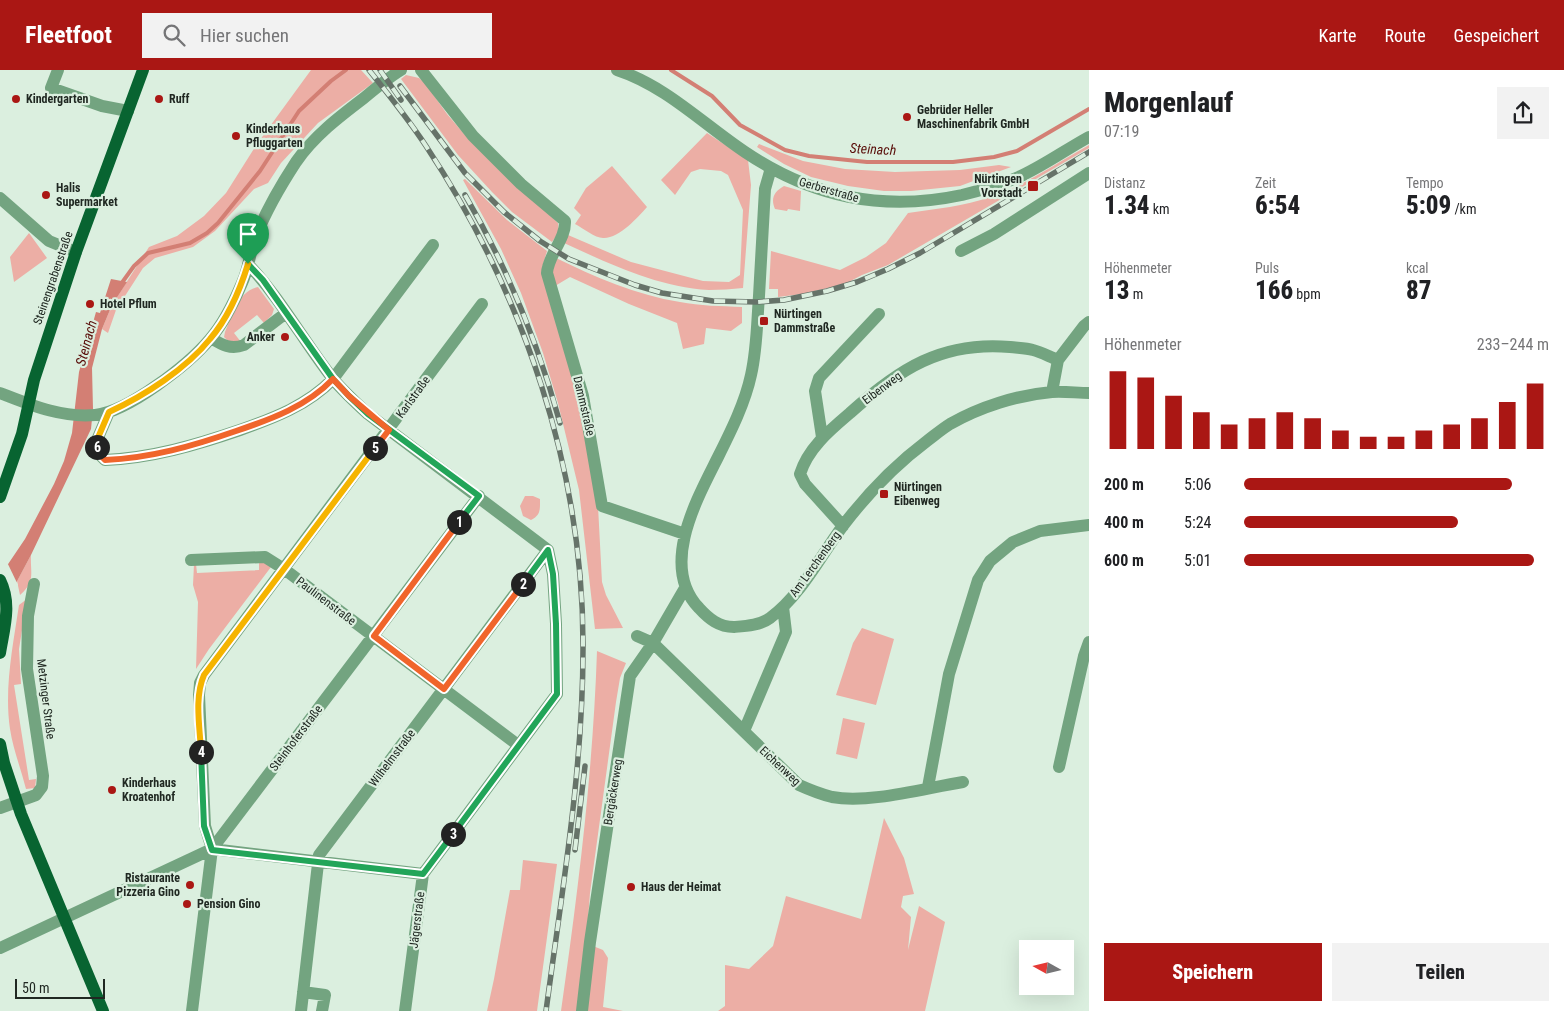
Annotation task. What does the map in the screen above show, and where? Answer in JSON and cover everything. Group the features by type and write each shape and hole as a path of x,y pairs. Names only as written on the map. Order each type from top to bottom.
{"main road":[{"name":"Steinengrabenstraße","path":"0,497 22,434 34,380 76,252 143,70"},
{"path":"0,580 5,590 7,608 0,653"},
{"path":"0,744 4,763 17,802 103,1011"}],"street":[{"path":"58,70 51,88 102,106 128,111"},
{"path":"0,393 44,410 72,415 94,415 109,412 131,402 152,389 181,366 211,338 223,320 243,282 256,236 283,182 308,146 328,126 400,70"},
{"name":"Dammstraße","path":"421,70 473,136 521,184 564,222 565,226 548,265 547,273 583,396 602,506 685,534"},
{"name":"Gerberstraße","path":"617,70 648,83 744,152 771,168 808,185 854,199 912,203 974,192 1023,175 1089,137"},
{"name":"Am Lerchenberg","path":"771,168 765,189 756,334 751,375 735,420 699,495 685,534 681,564 685,588 696,605 709,619 725,627 745,626 768,620 783,607 800,587 843,526 874,488 898,464 948,425 983,408 1015,399 1052,392 1089,393"},
{"path":"961,251 994,234 1089,173"},
{"path":"0,198 49,241 76,252"},
{"path":"109,412 97,440 97,452 105,460 129,459 172,452 269,420 306,402 323,390 333,379 434,245"},
{"path":"248,264 263,280 333,379 349,396 389,430 479,496 548,550"},
{"name":"Karlstraße","path":"212,850 204,826 200,683 204,675 482,304"},
{"path":"211,338 222,345 238,348 244,346 286,313"},
{"path":"822,437 815,391 819,378 879,314"},
{"path":"1052,392 1058,360 1089,322"},
{"name":"Eibenweg","path":"843,526 805,484 800,474 803,466 822,437 874,391 911,366 950,351 990,346 1034,350 1058,360"},
{"name":"Steinhoferstraße","path":"0,948 212,850 479,496"},
{"path":"928,787 949,674 978,580 990,561 1013,542 1040,531 1089,525"},
{"name":"Wilhelmstraße","path":"301,1011 320,855 548,550"},
{"name":"Jägerstraße","path":"405,1011 423,874 557,694 556,616 553,574 548,550"},
{"name":"Paulinenstraße","path":"190,560 265,557 284,569 518,745"},
{"name":"Metzinger Straße","path":"0,808 36,795 42,787 43,776 27,669 28,624 34,584"},
{"name":"Bergäckerweg","path":"582,1011 590,942 630,676 653,643 685,588"},
{"path":"744,731 786,632 783,607"},
{"name":"Eichenweg","path":"637,636 653,643 799,785 817,793 850,798 879,797 963,782"},
{"path":"1059,767 1084,656 1089,642"},
{"path":"192,1011 212,850 423,874"},
{"path":"303,992 325,995 322,1011"}],"shaded area":[{"path":"311,70 361,70 373,83 318,123 281,163 268,183 254,189 215,231 193,247 155,258 143,268 116,310 108,333 102,329 112,305 149,247 177,236 204,216 226,193 257,144"},
{"path":"406,75 419,78 425,83 465,135 558,223 559,232 552,242 512,212 458,155 401,79"},
{"path":"707,133 748,160 751,185 743,288 709,290 671,284 634,273 564,243 568,235 631,262 703,281 729,282 740,275 743,210 728,175 721,171 700,169 691,172 675,195 661,180"},
{"path":"759,144 803,161 845,169 895,172 960,170 999,165 1011,167 960,186 911,191 884,191 848,186 811,177 784,164 757,147"},
{"path":"1089,145 1089,148 888,265 845,284 802,294 778,297 778,289 769,289 771,251 840,270 866,257 886,243 908,213 960,205 991,197 1029,180"},
{"path":"612,166 647,207 622,231 609,237 600,238 575,224 581,215 574,208 586,188"},
{"path":"465,179 507,220 547,251 542,268 580,406 598,506 602,582 606,595 623,628 595,629 579,490 558,403 543,353 521,293 501,249 463,180"},
{"path":"784,186 801,191 800,211 775,209 774,195"},
{"path":"29,233 47,258 14,282 10,257"},
{"path":"556,258 601,278 648,295 695,304 742,307 742,323 731,331 706,328 704,344 683,349 677,323 629,304 570,277 555,286 551,269"},
{"path":"111,279 127,282 112,305 102,329 92,368 93,409 91,429 31,555 0,613 0,576 25,539 64,461 72,433 79,372 96,312 100,313"},
{"path":"258,287 274,309 272,315 264,323 257,315 234,333 241,342 228,341 224,337 233,312 245,293"},
{"path":"525,496 533,496 540,499 538,514 531,520 523,516 520,506"},
{"path":"31,555 30,581 20,595 17,581"},
{"path":"259,562 265,562 271,567 196,669 198,602 193,585 194,564 196,564 197,573 259,570"},
{"path":"27,599 19,649 21,684 14,685 29,780 36,779 35,788 26,789 11,736 8,698 10,667 19,605"},
{"path":"862,628 894,639 876,705 836,695 853,643"},
{"path":"597,651 626,663 620,678 616,702 590,893 585,959 578,1011 561,1011 584,832 592,742"},
{"path":"843,718 865,723 857,759 836,754"},
{"path":"884,818 904,858 914,894 903,896 901,907 911,917 908,950 919,906 945,922 925,1011 718,1011 725,1006 725,965 749,969 773,946 786,896 861,919"},
{"path":"523,860 557,864 537,1011 487,1011 510,890 520,890"},
{"path":"593,946 603,950 608,958 603,1007 623,1011 586,1011"}],"pier":[{"path":"6,560 18,585 0,615 0,571"}],"waterway":[{"name":"Steinach","path":"121,284 134,266 148,253 190,243 207,233 218,223 260,171 299,111 331,81 346,70"},
{"name":"Steinach","path":"671,70 712,96 740,125 785,150 809,156 867,162 953,162 994,157 1017,151 1089,109"}],"railway":[{"path":"369,70 426,146 461,203 492,262 519,323 542,386 560,451 573,516 581,582 582,694 576,785 546,1011"},
{"path":"380,70 401,100"},
{"path":"400,86 465,173 504,212 540,241 569,259 635,285 662,293 713,301 757,302 784,300 827,291 857,282 920,253 1089,152"},
{"path":"465,195 508,278 520,306 542,364 560,423"},
{"path":"575,850 585,766"}],"place":[{"name":"Kindergarten","path":"16,99"},
{"name":"Ruff","path":"159,99"},
{"name":"Gebrüder Heller Maschinenfabrik GmbH","path":"907,117"},
{"name":"Kinderhaus Pfluggarten","path":"236,136"},
{"name":"Nürtingen Vorstadt","path":"1033,186"},
{"name":"Halis Supermarket","path":"46,195"},
{"name":"Hotel Pflum","path":"90,304"},
{"name":"Nürtingen Dammstraße","path":"764,321"},
{"name":"Anker","path":"285,337"},
{"name":"Nürtingen Eibenweg","path":"884,494"},
{"name":"Kinderhaus Kroatenhof","path":"112,790"},
{"name":"Ristaurante Pizzeria Gino","path":"190,885"},
{"name":"Haus der Heimat","path":"631,887"},
{"name":"Pension Gino","path":"187,904"}],"route":[{"path":"248,264 243,282 211,338 181,366 152,389 131,402 109,412 97,440 97,452 105,460 129,459 172,452 269,420 306,402 323,390 333,379 368,414 389,430 204,675 200,683 204,826 212,850 423,874 557,694 553,574 548,550 444,689 374,636 479,496 368,414 349,396 333,379 263,280 248,264"}]}
